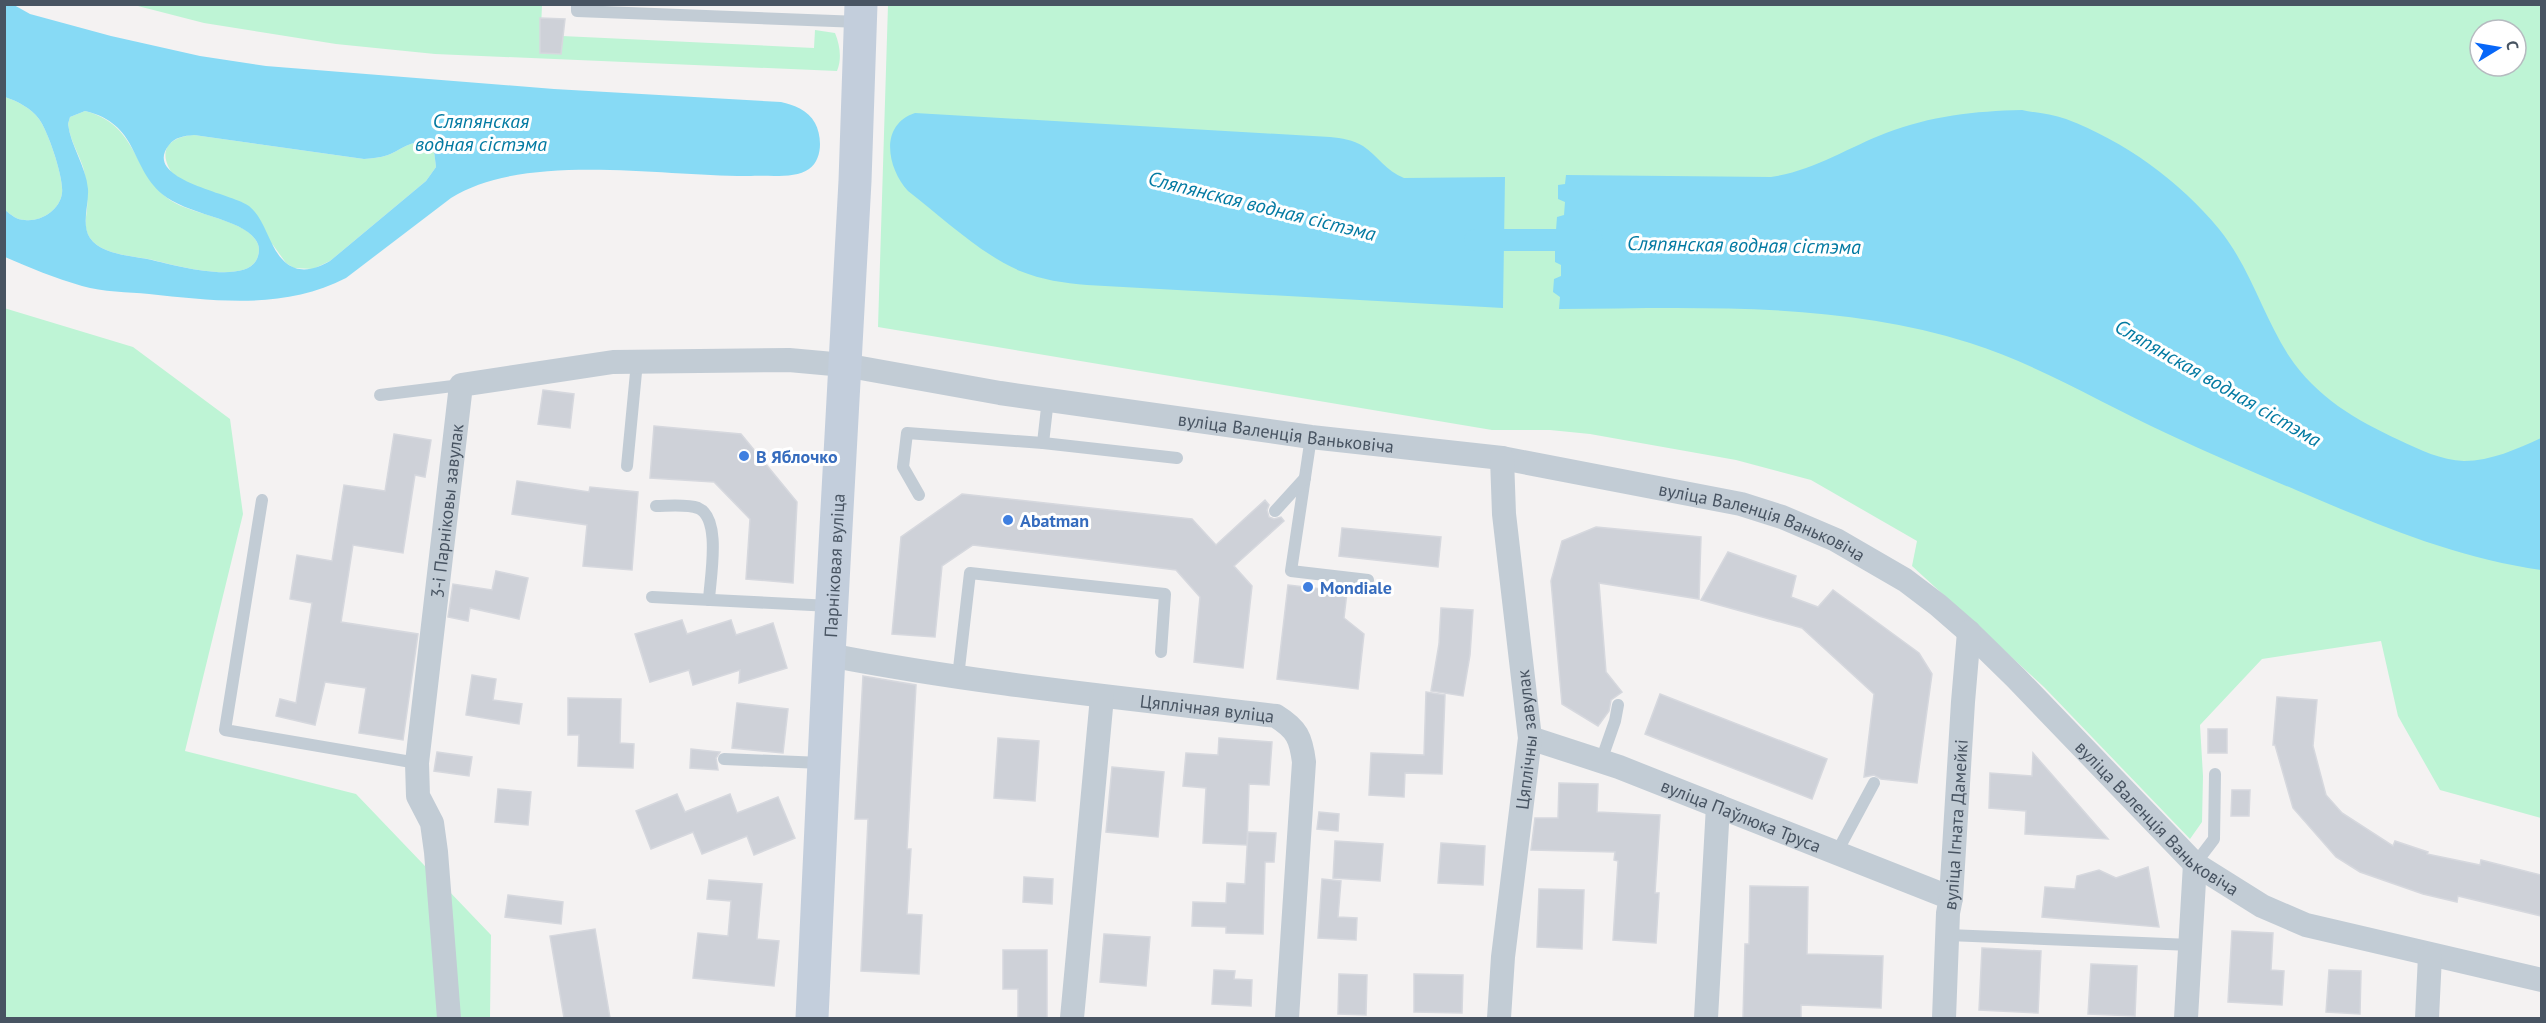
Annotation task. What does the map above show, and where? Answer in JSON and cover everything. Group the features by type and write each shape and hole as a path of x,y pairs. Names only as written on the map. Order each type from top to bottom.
{"street":[{"name":"Парніковая вуліца","path":"812,1018 855,181 861,13"},
{"path":"461,385 613,362 789,360 844,366"},
{"name":"вуліца Валенція Ваньковіча","path":"844,366 1048,399 1311,437 1502,458 1742,504 1782,517 1836,540 1905,580 1970,632 2195,864 2262,906 2306,925 2541,981"},
{"name":"3-і Парніковы завулак","path":"449,1018 436,852 432,823 418,796 417,763 461,385"},
{"name":"Цяплічны завулак","path":"1499,1018 1503,957 1530,738 1504,514 1502,458"},
{"name":"вуліца Ігната Дамейкі","path":"1944,1018 1948,913 1951,898 1963,702 1970,632"},
{"name":"Цяплічная вуліца","path":"829,655 958,677 1102,697 1276,716 1289,724 1298,735 1304,762 1287,1018"},
{"path":"1072,1018 1102,697"},
{"name":"вуліца Паўлюка Труса","path":"1530,738 1601,761 1951,898"},
{"path":"1706,1018 1718,806"},
{"path":"2186,1018 2195,864"},
{"path":"2427,1018 2430,956"}],"lane":[{"path":"577,4 577,11 639,9 807,18 861,13"},
{"path":"627,466 637,362"},
{"path":"380,395 461,385"},
{"path":"1043,443 1048,399"},
{"path":"919,495 903,467 907,433 1043,443 1177,458"},
{"path":"1311,437 1291,571 1368,580"},
{"path":"1275,511 1306,477"},
{"path":"262,500 225,730 417,763"},
{"path":"656,506 697,507 707,514 712,523 713,537 709,600"},
{"path":"958,677 970,573 1165,594 1161,652"},
{"path":"652,597 832,606"},
{"path":"1601,761 1618,705"},
{"path":"724,759 824,763"},
{"path":"2195,864 2214,839 2215,774"},
{"path":"1837,852 1874,783"},
{"path":"1948,935 2191,945"}],"green space":[{"path":"134,5 542,5 540,53 561,53 562,36 814,48 815,30 835,33 840,57 837,71 435,54 336,44 204,23"},
{"path":"888,5 2541,5 2541,818 2440,790 2398,716 2381,641 2262,659 2200,725 2203,776 2202,822 2190,839 2044,687 1912,566 1917,541 1811,480 1736,460 1590,434 1550,430 1492,430 878,327"},
{"path":"5,97 24,105 39,119 58,166 62,193 58,205 49,214 37,219 19,219 5,210"},
{"path":"85,111 102,117 124,136 146,173 166,197 186,208 226,221 248,232 259,247 258,256 252,265 241,270 227,272 193,269 118,254 95,244 86,228 85,175 68,124 70,117"},
{"path":"194,135 364,159 385,156 412,144 423,143 434,151 436,167 426,181 330,261 313,269 294,268 286,263 273,245 172,173 166,158 168,146 185,136"},
{"path":"4,308 133,347 230,419 243,514 185,751 356,794 491,935 490,1018 5,1018"}],"water":[{"name":"Сляпянская водная сістэма","path":"5,4 14,5 30,14 111,36 200,56 266,66 554,89 781,102 800,109 812,118 819,134 820,147 814,165 803,172 789,175 751,176 596,170 517,175 482,184 451,198 346,278 322,288 274,299 249,301 199,299 90,288 5,257 5,210 19,219 31,220 43,217 58,205 62,186 58,166 43,125 28,108 5,97","holes":["85,111 115,125 131,146 151,183 162,194 184,207 226,221 248,232 259,247 258,256 252,265 241,270 227,272 193,269 118,254 95,244 87,233 86,227 87,181 68,124 70,117","194,135 364,159 385,156 412,144 423,143 434,151 436,167 426,181 330,261 313,268 299,269 286,263 280,256 261,221 249,206 192,184 167,167 164,157 171,142 183,136"]},
{"path":"2022,110 2066,119 2088,128 2150,164 2187,195 2204,211 2230,244 2248,275 2271,325 2300,371 2324,395 2352,415 2415,447 2439,457 2455,460 2494,457 2541,438 2541,570 2478,557 2386,527 2200,449 2021,362 1970,343 1920,329 1869,320 1766,310 1559,309 1560,297 1553,292 1554,279 1561,276 1561,265 1555,262 1555,248 1563,245 1563,234 1556,230 1557,217 1564,215 1565,202 1558,199 1558,185 1565,184 1566,175 1771,177 1801,170 1886,133 1919,122 1970,113"},
{"path":"915,113 1334,137 1363,146 1392,171 1404,178 1505,177 1503,308 1087,285 1053,281 1028,274 1005,264 976,245 908,191 901,182 891,159 891,137 896,127 904,119"}],"building":[{"path":"540,18 565,19 561,54 540,53"},
{"path":"543,390 574,394 570,428 538,424"},
{"path":"654,426 741,434 797,502 793,583 746,579 750,519 714,482 650,478"},
{"path":"394,434 431,440 425,477 415,475 403,553 353,545 341,622 418,634 403,740 359,733 366,688 325,682 315,725 276,716 280,699 296,703 312,603 290,599 297,555 332,561 344,485 385,491"},
{"path":"517,481 589,492 590,487 638,492 632,570 583,566 587,525 512,514"},
{"path":"962,494 1192,519 1216,545 1265,500 1269,505 1267,510 1269,517 1274,519 1281,517 1284,521 1234,566 1252,586 1243,668 1194,662 1200,597 1176,570 973,545 942,566 935,637 892,634 901,537"},
{"path":"1596,527 1701,537 1699,599 1599,583 1606,672 1622,692 1611,700 1609,711 1598,726 1562,704 1551,581 1562,541"},
{"path":"1342,528 1441,537 1438,567 1339,556"},
{"path":"1728,552 1796,576 1791,597 1818,607 1833,590 1919,653 1932,674 1917,783 1881,779 1874,775 1864,777 1874,694 1802,628 1701,600"},
{"path":"496,571 528,578 519,619 470,608 468,621 448,617 453,584 492,590"},
{"path":"1288,585 1347,592 1344,618 1364,634 1358,689 1277,679"},
{"path":"1441,608 1473,610 1470,655 1463,696 1431,691 1439,644"},
{"path":"682,620 687,634 731,620 736,635 773,623 787,668 739,683 740,670 693,685 689,670 650,682 635,634"},
{"path":"472,675 496,679 493,700 522,704 519,724 466,715"},
{"path":"863,676 916,685 907,849 911,849 907,914 922,915 919,974 861,971 868,819 855,819"},
{"path":"1426,692 1445,695 1442,774 1405,773 1404,797 1369,795 1371,753 1424,755"},
{"path":"1660,694 1827,759 1812,799 1645,734"},
{"path":"2277,697 2317,700 2313,746 2326,795 2342,813 2393,846 2395,841 2428,852 2427,854 2480,865 2481,860 2541,875 2541,916 2458,896 2457,902 2423,894 2360,872 2336,857 2293,808 2275,745 2273,745"},
{"path":"568,698 621,699 620,743 634,744 633,768 578,766 579,735 568,735"},
{"path":"737,703 788,709 783,753 732,748"},
{"path":"2208,729 2227,729 2227,753 2208,753"},
{"path":"998,738 1039,741 1035,801 994,798"},
{"path":"1219,738 1272,742 1269,785 1249,784 1247,845 1203,843 1206,788 1183,786 1186,753 1218,755"},
{"path":"691,749 720,752 716,758 718,770 690,768"},
{"path":"437,752 472,757 469,776 434,771"},
{"path":"2033,753 2108,839 2025,834 2026,811 1989,808 1990,773 2032,776"},
{"path":"1112,767 1164,772 1158,837 1106,832"},
{"path":"1559,783 1598,784 1597,812 1660,815 1655,893 1659,893 1656,943 1613,940 1618,861 1614,860 1615,852 1531,850 1535,818 1558,818"},
{"path":"498,789 531,792 528,825 495,822"},
{"path":"2232,790 2250,790 2249,816 2231,816"},
{"path":"677,794 685,812 730,794 737,813 778,797 795,838 754,855 747,836 702,854 693,832 651,849 636,811"},
{"path":"1319,812 1339,814 1338,831 1317,829"},
{"path":"1248,832 1276,833 1274,862 1265,862 1263,934 1226,933 1226,927 1192,926 1193,902 1226,903 1227,883 1245,884"},
{"path":"1335,841 1383,844 1380,881 1333,878"},
{"path":"1441,843 1485,846 1483,885 1438,883"},
{"path":"2148,867 2159,927 2042,917 2045,887 2075,889 2077,876 2099,870 2116,878"},
{"path":"1024,877 1053,879 1052,904 1023,902"},
{"path":"1322,879 1341,881 1338,917 1357,918 1356,940 1318,938"},
{"path":"709,880 762,884 757,939 779,941 774,986 693,978 698,933 728,936 731,901 707,899"},
{"path":"1750,886 1808,887 1807,954 1883,956 1881,1008 1801,1005 1801,1018 1743,1018 1745,944 1749,944"},
{"path":"1539,889 1584,890 1582,949 1537,947"},
{"path":"508,895 563,902 561,924 505,917"},
{"path":"595,929 610,1018 564,1018 550,936"},
{"path":"2232,931 2273,933 2271,970 2284,971 2282,1005 2228,1002"},
{"path":"1104,934 1150,937 1146,986 1100,982"},
{"path":"1982,948 2041,951 2038,1013 1979,1010"},
{"path":"1003,950 1047,950 1047,1018 1018,1018 1018,989 1003,989"},
{"path":"2091,964 2137,966 2135,1016 2088,1014"},
{"path":"1214,970 1235,971 1234,979 1252,980 1251,1006 1212,1004"},
{"path":"2329,970 2361,971 2360,1014 2326,1012"},
{"path":"1339,974 1367,975 1366,1015 1338,1014"},
{"path":"1414,974 1463,975 1462,1013 1414,1012"}],"waterway":[{"name":"Сляпянская водная сістэма","path":"1475,240 1592,240"}],"place":[{"name":"В Яблочко","path":"744,456"},
{"name":"Abatman","path":"1008,520"},
{"name":"Mondiale","path":"1308,587"}]}
